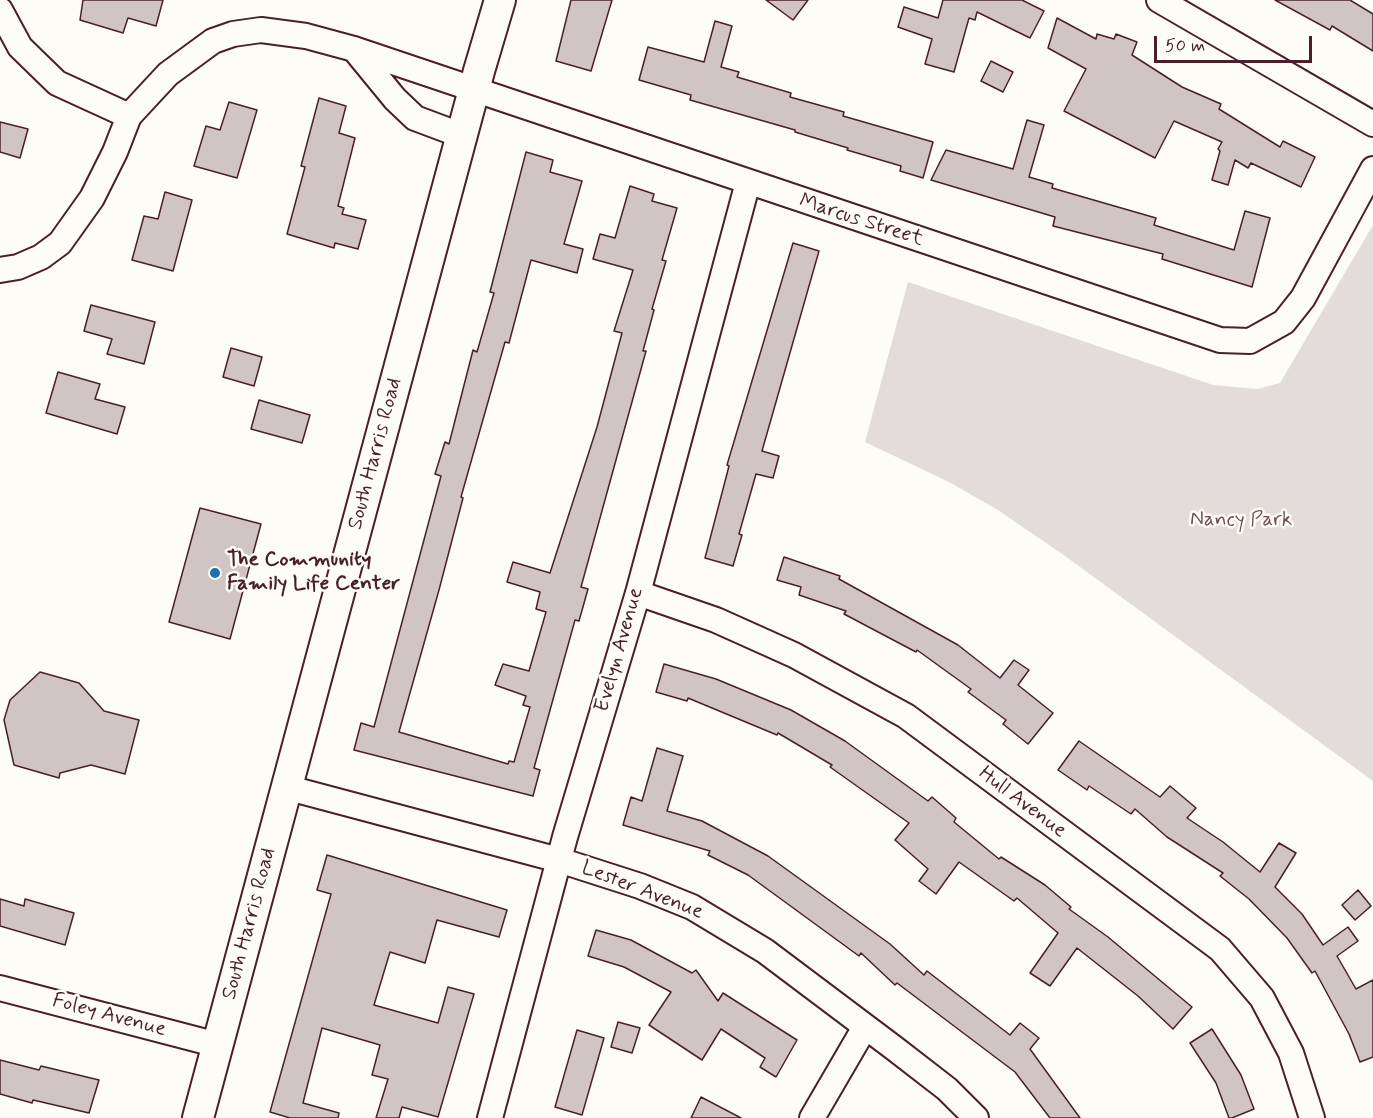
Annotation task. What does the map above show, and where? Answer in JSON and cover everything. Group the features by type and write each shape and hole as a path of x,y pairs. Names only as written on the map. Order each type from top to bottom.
{"main road":[{"name":"South Harris Road","path":"198,1118 285,787 500,0"}],"street":[{"path":"1159,0 1373,124"},
{"path":"0,10 20,47 57,83 129,116 115,152 92,198 60,243 41,257 18,267 0,270"},
{"name":"Marcus Street","path":"129,116 182,63 213,41 233,34 261,30 282,31 354,49 1220,340 1250,341 1284,322 1303,298 1373,169"},
{"path":"354,49 395,99 415,118 463,136"},
{"name":"Evelyn Avenue","path":"490,1118 559,860 638,593 748,182"},
{"name":"Hull Avenue","path":"638,593 716,620 794,654 906,716 1220,950 1262,999 1291,1053 1312,1118"},
{"name":"Lester Avenue","path":"285,787 559,860 640,886 692,907 765,951 946,1089 976,1118"},
{"name":"Foley Avenue","path":"0,988 218,1045"},
{"path":"812,1118 866,1027"}],"green space":[{"name":"Nancy Park","path":"1373,225 1373,781 1065,556 998,510 949,482 865,442 908,282 1213,385 1257,389 1280,383"}],"building":[{"path":"83,0 163,0 156,26 128,18 123,33 80,20"},
{"path":"571,0 612,0 591,71 556,61"},
{"path":"766,0 808,0 793,20"},
{"path":"943,0 1022,0 1044,11 1030,38 977,12 975,20 969,18 954,72 925,64 932,39 898,27 904,7 938,18"},
{"path":"1275,0 1350,0 1373,14 1373,51 1332,26 1330,30"},
{"path":"1057,18 1096,39 1097,34 1114,39 1116,34 1137,42 1132,55 1182,87 1221,104 1219,109 1280,147 1283,141 1315,157 1301,187 1251,163 1248,168 1235,160 1228,185 1212,180 1220,151 1218,149 1222,142 1174,121 1155,158 1064,111 1086,69 1048,48"},
{"path":"715,21 732,26 721,67 739,72 737,77 791,93 790,97 844,112 843,116 933,142 923,178 900,171 901,166 847,150 848,148 795,132 795,130 690,100 691,95 639,80 648,47 704,62"},
{"path":"991,61 1013,72 1003,92 981,81"},
{"path":"319,98 346,106 339,133 355,138 338,206 344,208 342,214 366,220 358,249 335,243 334,248 287,234 305,167 301,166"},
{"path":"229,102 257,110 237,178 194,166 206,126 220,130"},
{"path":"1027,120 1044,125 1029,177 1053,184 1052,188 1156,218 1154,225 1234,250 1245,211 1270,218 1252,287 1162,259 1163,254 1053,226 1055,217 931,180 946,150 1013,169"},
{"path":"0,122 28,129 20,158 0,152"},
{"path":"526,152 553,160 550,172 582,181 564,244 583,249 577,273 531,260 509,343 505,342 461,497 463,498 439,590 399,732 508,764 509,761 514,762 530,707 523,705 526,696 495,685 503,664 529,671 546,612 536,609 540,592 507,582 513,562 550,573 597,427 622,333 614,331 633,270 593,259 600,234 615,238 630,186 654,194 652,201 677,208 662,260 666,261 652,309 654,310 643,351 646,351 581,587 588,589 579,621 575,620 534,768 540,770 533,796 354,750 361,723 374,727 441,476 435,474 445,442 449,444 473,350 477,352 494,293 490,292"},
{"path":"165,192 192,200 173,271 132,260 144,216 158,219"},
{"path":"793,243 819,251 762,451 779,456 773,478 756,474 739,534 742,535 733,566 705,558 729,466 727,465"},
{"path":"91,305 155,322 144,364 107,354 112,339 84,331"},
{"path":"231,348 262,357 254,386 223,377"},
{"path":"58,372 100,384 95,399 125,407 117,434 46,413"},
{"path":"259,400 310,415 302,443 251,429"},
{"name":"The Community Family Life Center","path":"200,508 261,524 230,639 169,622"},
{"path":"784,557 840,576 839,579 958,645 1000,678 1014,660 1029,670 1018,685 1053,713 1028,744 1003,724 1006,720 968,692 971,689 917,650 916,652 844,614 846,611 799,595 801,587 777,580"},
{"path":"664,664 716,679 791,710 845,741 928,801 932,797 956,818 954,822 999,859 1001,857 1045,885 1071,907 1069,909 1108,937 1192,1007 1173,1029 1138,996 1077,948 1050,986 1030,973 1058,933 1017,898 1014,901 959,862 936,894 919,881 928,869 895,840 909,823 830,767 832,765 778,733 777,735 688,698 687,701 656,692"},
{"path":"40,672 79,683 104,711 139,720 125,774 91,765 60,773 59,778 14,765 4,720 10,700"},
{"path":"1079,741 1160,797 1170,786 1196,808 1187,818 1223,842 1260,872 1279,843 1296,853 1275,887 1302,914 1323,945 1348,927 1358,941 1337,956 1356,989 1373,980 1373,1057 1360,1062 1349,1034 1315,971 1312,973 1287,938 1249,899 1220,876 1223,873 1167,837 1135,809 1131,814 1089,786 1087,790 1058,770"},
{"path":"657,748 683,756 667,811 702,821 768,856 890,944 924,975 927,971 1010,1035 1020,1023 1039,1038 1030,1049 1080,1118 1050,1118 1015,1072 897,983 895,985 861,953 859,956 748,875 708,855 710,851 623,825 631,797 642,801"},
{"path":"327,855 507,910 499,937 437,920 425,963 390,952 374,1005 438,1023 448,987 474,994 438,1117 402,1107 399,1118 376,1118 388,1079 372,1075 380,1045 322,1028 303,1103 339,1113 338,1118 290,1118 270,1112 331,894 317,890"},
{"path":"1358,890 1371,906 1355,920 1342,905"},
{"path":"0,899 24,906 25,899 74,913 65,945 0,926"},
{"path":"596,930 631,940 692,973 696,970 718,1001 723,993 797,1040 776,1077 760,1067 765,1058 721,1029 702,1060 649,1025 671,992 624,967 588,956"},
{"path":"618,1022 640,1028 632,1053 611,1047"},
{"path":"1212,1029 1241,1075 1254,1109 1232,1118 1229,1118 1216,1083 1190,1043"},
{"path":"577,1030 604,1038 582,1115 555,1107"},
{"path":"0,1060 39,1070 41,1066 99,1080 89,1113 33,1100 32,1103 0,1094"},
{"path":"701,1097 741,1118 691,1118"}],"place":[{"name":"The Community Family Life Center","path":"215,573"}]}
